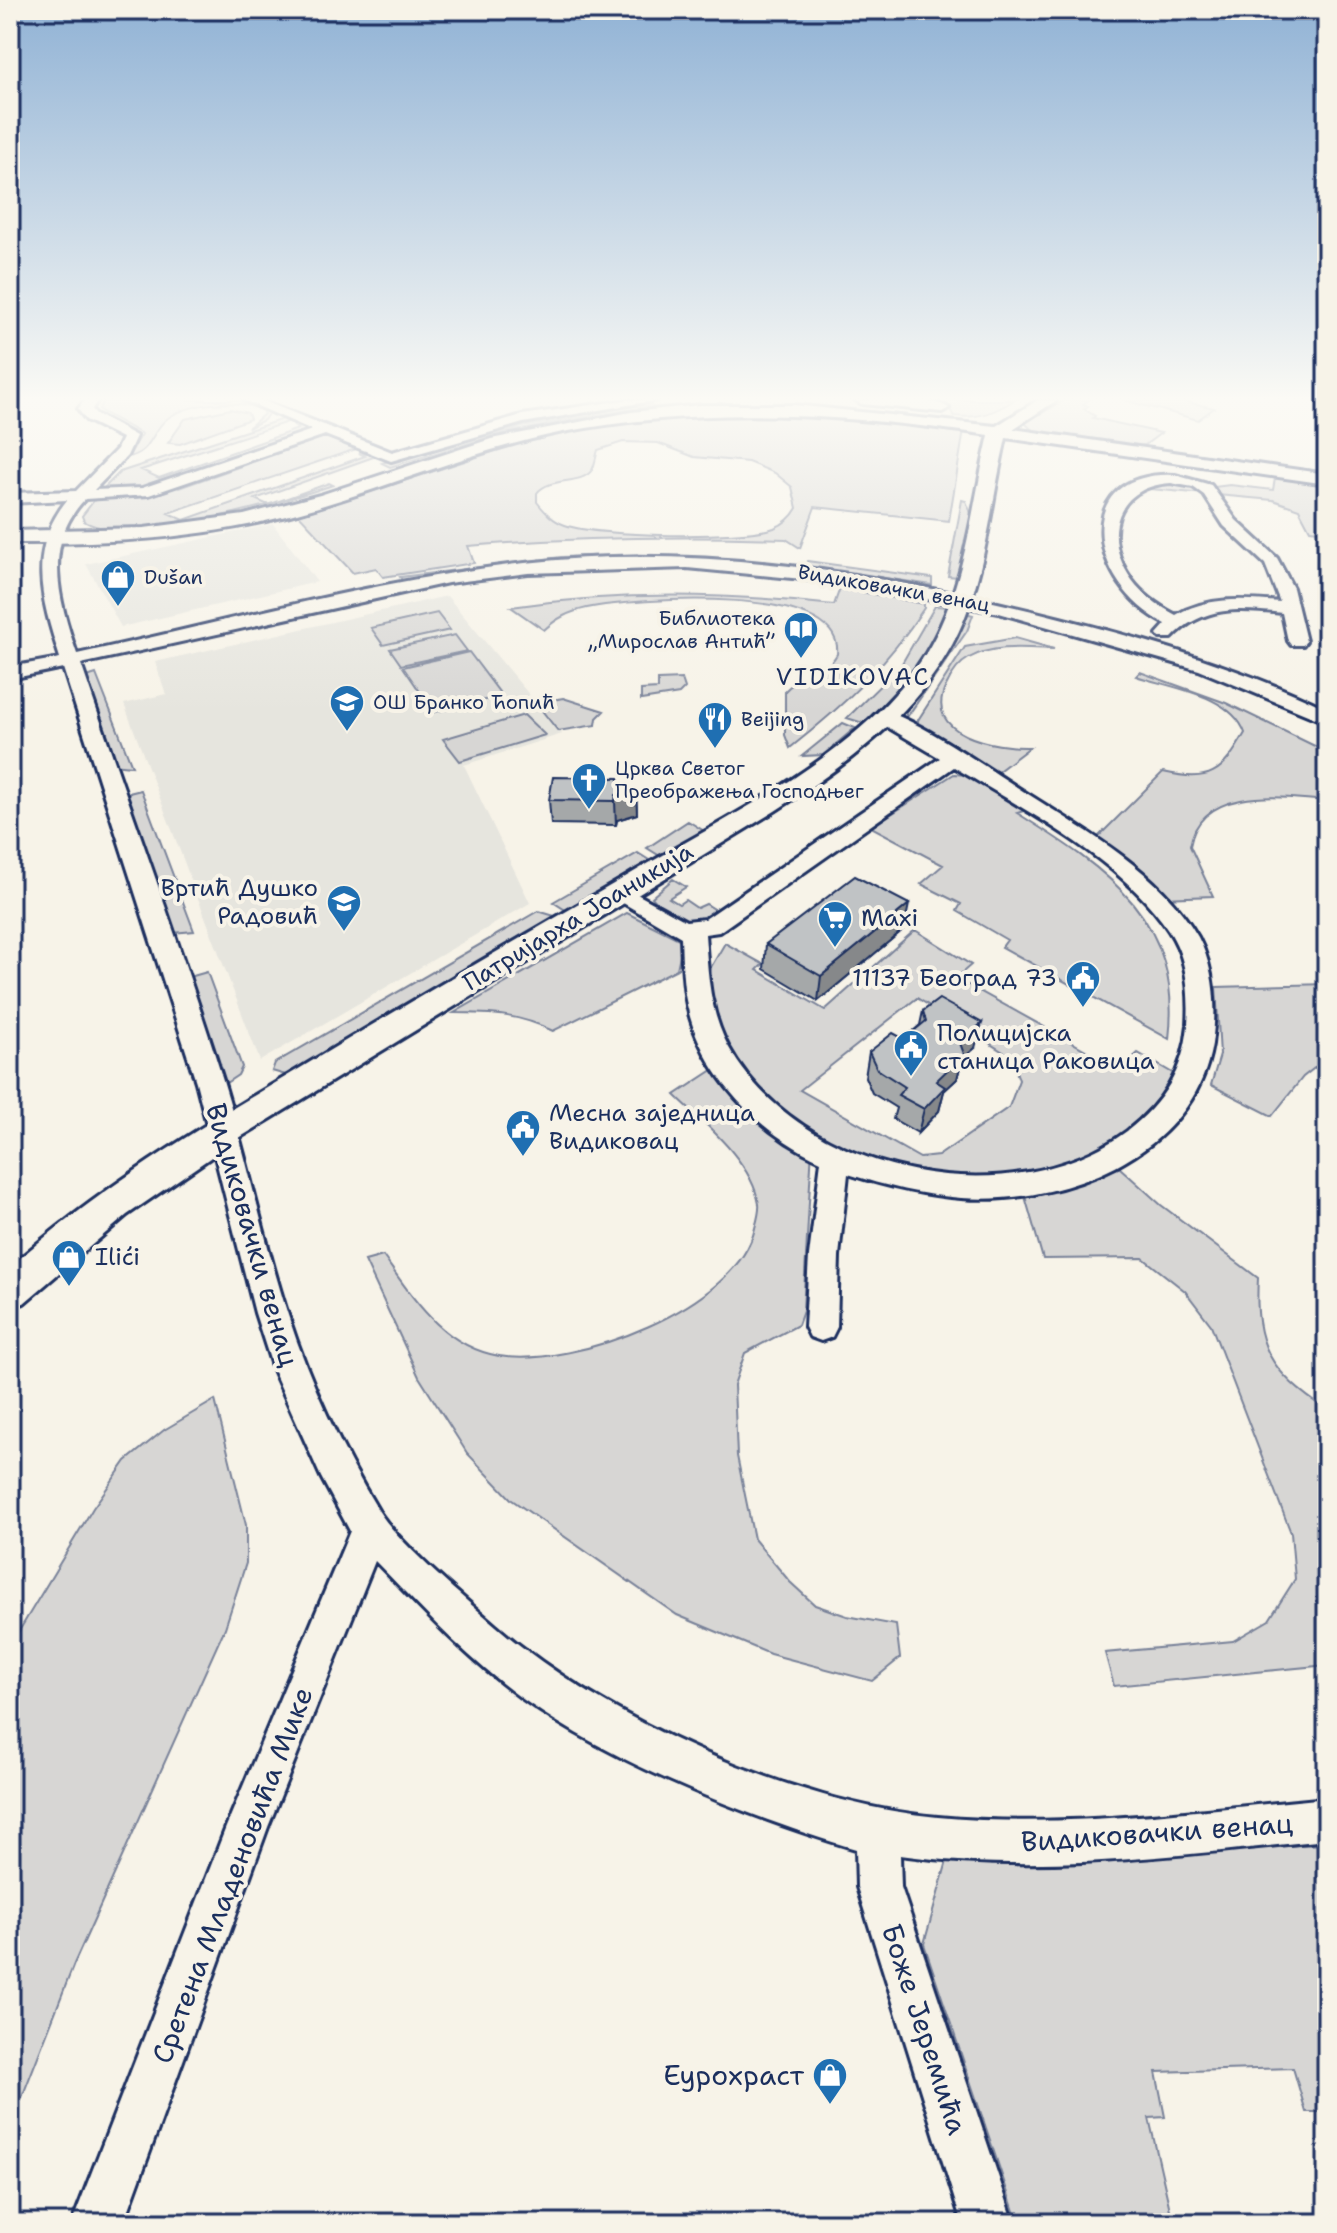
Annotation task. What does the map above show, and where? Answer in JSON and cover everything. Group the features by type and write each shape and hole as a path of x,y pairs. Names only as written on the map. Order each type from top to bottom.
{"main road":[{"path":"10,537 150,534 231,523 308,504"},
{"name":"Патријарха Јоаникија","path":"10,1291 126,1196 224,1129 618,893 816,770 886,718 913,689 936,655 962,597 983,504"}],"street":[{"path":"51,537 71,504"},
{"path":"1117,504 1110,529 1114,562 1139,598 1157,613 1177,622"},
{"path":"1217,504 1230,523 1273,563 1297,641"},
{"name":"Видиковачки венац","path":"51,537 47,553 50,585 69,662 224,1129 271,1313 291,1372 333,1465 369,1529 451,1612 545,1690 648,1748 811,1814 877,1832 954,1839 1083,1842 1215,1832 1327,1819"},
{"name":"Видиковачки венац","path":"10,673 447,578 579,564 669,562 795,569 962,597 1154,649 1257,684 1327,717"},
{"path":"1154,649 1177,622 1192,613 1224,605 1288,608"},
{"path":"702,928 696,996 706,1027 723,1058 747,1092 774,1119 836,1155 931,1183 982,1188 1013,1187 1077,1174 1120,1152 1146,1133 1179,1098 1198,1055 1199,982 1187,941 1179,926 1141,882 1119,865 954,758 886,718"},
{"path":"618,893 667,923 702,928 954,758"},
{"path":"821,1327 824,1256 836,1155"},
{"name":"Сретена Младеновића Мике","path":"98,2223 247,1827 369,1529"},
{"name":"Боже Јеремића","path":"877,1832 879,1887 988,2223"}],"shaded area":[{"path":"91,504 194,504 168,513 184,520 229,504 265,504 206,519 134,529 105,528 84,521 82,516"},
{"path":"332,504 539,504 557,521 582,529 670,535 733,534 774,528 793,514 796,504 952,504 949,521 815,507 800,548 786,539 746,538 627,538 508,543 468,546 474,563 383,577 376,568 353,573 299,515"},
{"path":"961,504 967,504 972,516 958,577 948,576"},
{"path":"1285,504 1327,504 1327,532 1310,530 1299,509"},
{"path":"273,524 317,582 121,627 86,564"},
{"path":"637,554 637,559 558,563 556,560 435,575 436,578 404,583 400,577 561,557"},
{"path":"807,561 932,578 932,585 804,566"},
{"path":"840,588 924,604 924,608 895,648 863,684 790,748 785,735 785,691 826,667 837,654 830,631 808,615 773,605 732,601 646,601 581,610 559,619 544,630 511,607 632,596 713,596 834,605"},
{"path":"447,596 562,734 464,765 530,903 260,1061 124,704 166,694 155,662"},
{"path":"935,606 947,607 933,641 914,671 863,723 847,718 901,665"},
{"path":"437,613 450,630 383,645 371,628"},
{"path":"965,613 973,615 967,631 907,717 904,709"},
{"path":"455,635 467,651 401,665 390,649"},
{"path":"1015,638 1054,649 999,649 969,658 953,674 941,703 944,716 953,727 966,735 999,745 1030,747 996,773 918,727 918,720 965,647"},
{"path":"469,652 502,696 434,712 403,667"},
{"path":"1140,672 1226,703 1327,752 1327,801 1267,797 1246,799 1226,804 1209,813 1197,826 1190,846 1213,896 1163,898 1095,840 1163,772 1193,776 1213,772 1229,758 1245,733 1238,720 1214,701 1136,676"},
{"path":"96,674 132,766 112,764 84,678"},
{"path":"682,679 685,688 679,694 641,700 641,690 658,689 658,680"},
{"path":"563,698 604,711 597,718 596,725 558,731 536,703"},
{"path":"524,715 545,735 460,761 443,739"},
{"path":"843,723 855,728 823,755 802,756"},
{"path":"954,774 967,775 1027,810 1017,813 1081,856 1109,878 1132,903 1151,930 1164,962 1170,997 1169,1039 1002,947 1007,940 957,911 961,904 921,884 943,865 871,827"},
{"path":"141,790 194,931 172,933 125,794"},
{"path":"688,821 704,831 660,856 647,848"},
{"path":"638,853 652,862 567,911 553,902"},
{"path":"673,879 686,887 669,898 679,904 685,900 697,908 706,904 719,912 691,920 666,911 652,897"},
{"path":"538,911 558,917 289,1076 272,1071 275,1063"},
{"path":"627,913 683,941 677,969 553,1031 505,1016 454,1013"},
{"path":"915,930 971,965 956,978 1120,1069 1138,1053 1181,1078 1115,1146 1012,1182 905,1173 795,1131 727,1056 710,998 711,967 725,943 763,964 757,970 825,1010","holes":["917,998 1011,1057 1019,1080 1009,1107 938,1156 920,1158 800,1090"]},
{"path":"207,972 242,1067 238,1075 223,1085 186,978"},
{"path":"1327,984 1327,1058 1303,1077 1272,1116 1211,1085 1220,1055 1216,987"},
{"path":"722,1064 812,1147 803,1311 798,1325 745,1353 734,1385 737,1456 754,1539 790,1582 815,1605 847,1616 896,1625 900,1658 872,1681 770,1654 677,1615 512,1500 467,1453 419,1377 365,1261 383,1256 418,1304 445,1331 479,1351 499,1356 567,1353 608,1342 686,1307 718,1283 742,1257 759,1213 759,1204 747,1172 713,1131 675,1095"},
{"path":"1119,1167 1161,1205 1258,1278 1259,1322 1270,1355 1292,1383 1327,1410 1327,1665 1114,1686 1105,1653 1233,1641 1269,1620 1295,1579 1291,1533 1211,1325 1185,1291 1143,1258 1043,1259 1024,1193 1082,1181"},
{"path":"215,1400 246,1525 246,1563 225,1628 74,1964 10,2128 10,1646 93,1508 126,1461 164,1430"},
{"path":"1327,1844 1327,2131 1321,2112 1306,2112 1293,2068 1156,2072 1165,2117 1149,2118 1173,2223 1018,2223 924,1944 947,1861"}],"building":[{"path":"553,777 619,778 619,782 636,790 616,795 615,801 549,800"},
{"path":"855,876 909,904 821,976 766,944"},
{"name":"Полицијска станица Раковица","path":"939,999 982,1023 960,1043 964,1054 936,1081 945,1087 924,1109 898,1095 905,1087 877,1069 869,1052 893,1033 904,1039 926,1021 923,1011"}],"place":[{"name":"Dušan","path":"118,608"},
{"name":"Библиотека „Мирослав Антић”","path":"801,660"},
{"name":"ОШ Бранко Ћопић","path":"347,733"},
{"name":"Beijing","path":"715,750"},
{"name":"Црква Светог Преображења Господњег","path":"589,811"},
{"name":"Вртић Душко Радовић","path":"344,933"},
{"name":"Maxi","path":"835,949"},
{"name":"11137 Београд 73","path":"1083,1009"},
{"name":"Полицијска станица Раковица","path":"911,1078"},
{"name":"Месна заједница Видиковац","path":"523,1158"},
{"name":"Ilići","path":"69,1288"},
{"name":"Еурохраст","path":"830,2106"}],"district":[{"name":"VIDIKOVAC","path":"853,677"}]}
